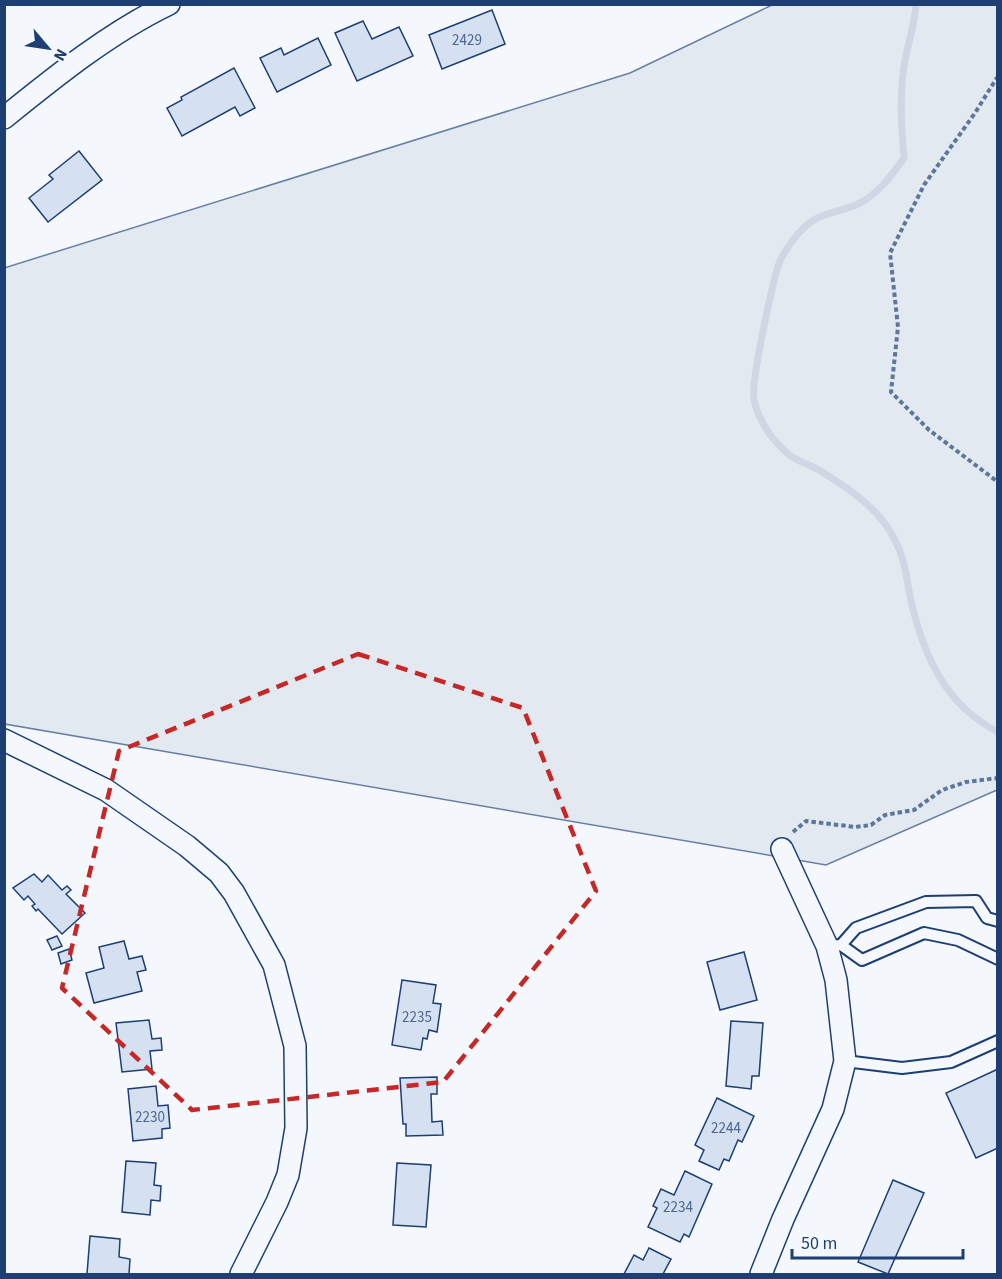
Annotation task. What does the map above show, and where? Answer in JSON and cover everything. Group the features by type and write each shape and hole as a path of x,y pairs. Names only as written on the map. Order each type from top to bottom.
{"street":[{"path":"4,118 57,76 121,31 169,4"},
{"path":"4,740 106,790 195,853 219,873 234,892 274,965 295,1046 296,1128 288,1175 241,1275"},
{"path":"767,1273 783,1219 833,1108 845,1061 834,946 782,849"}],"lane":[{"path":"998,921 987,918 976,902 926,902 856,928 834,946 862,960 924,933 958,940 998,959"},
{"path":"845,1061 902,1068 951,1062 998,1041"}],"path":[{"path":"998,76 924,185 890,253 898,327 891,392 929,430 998,482"},
{"path":"782,849 794,831 806,821 855,827 871,825 885,815 914,810 942,790 966,782 998,778"}],"highlighted area":[{"path":"358,654 523,708 596,891 443,1082 192,1110 62,988 119,751"}],"shaded area":[{"path":"772,5 997,5 997,790 826,865 5,724 4,268 630,73"}],"building":[{"path":"492,10 505,44 442,69 429,35"},
{"path":"363,21 372,39 399,27 413,56 357,81 335,33"},
{"path":"318,38 331,65 277,92 260,58 281,48 284,55"},
{"path":"234,68 255,108 240,116 235,107 182,136 167,108 182,100 181,97"},
{"path":"79,151 102,180 48,222 29,198 53,179 49,175"},
{"path":"34,874 42,882 48,875 62,890 67,886 71,890 66,894 85,913 62,934 38,909 36,911 32,906 35,904 28,896 24,900 13,888"},
{"path":"57,936 62,946 52,950 47,940"},
{"path":"124,941 129,959 142,956 146,970 137,972 142,991 94,1003 86,973 104,968 99,947"},
{"path":"69,949 72,960 61,964 58,953"},
{"path":"744,952 757,1000 720,1010 707,962"},
{"path":"402,980 436,985 433,1003 441,1004 437,1032 429,1030 427,1039 423,1038 421,1050 392,1045"},
{"path":"149,1020 152,1039 161,1038 162,1050 150,1051 152,1069 122,1072 116,1023"},
{"path":"731,1021 763,1023 759,1076 752,1076 751,1089 726,1086"},
{"path":"998,1069 998,1148 976,1158 946,1093"},
{"path":"437,1077 437,1094 431,1094 432,1122 442,1121 443,1135 406,1136 400,1078"},
{"path":"156,1086 158,1106 168,1105 170,1128 162,1129 162,1138 133,1141 128,1089"},
{"path":"717,1098 754,1116 742,1142 738,1140 729,1161 724,1159 719,1170 699,1161 704,1150 695,1145"},
{"path":"126,1161 156,1163 154,1185 161,1186 160,1201 151,1200 150,1215 122,1212"},
{"path":"397,1163 431,1165 426,1227 393,1225"},
{"path":"685,1171 712,1184 689,1237 684,1234 680,1242 648,1227 657,1208 653,1206 661,1189 674,1195"},
{"path":"893,1180 924,1193 888,1274 858,1262"},
{"path":"90,1236 120,1239 119,1257 130,1259 129,1274 87,1274"},
{"path":"649,1248 671,1259 663,1274 624,1274 634,1255 643,1260"}],"waterway":[{"path":"916,4 902,81 901,119 904,158 883,184 864,201 818,218 804,227 781,258 758,356 754,400 762,422 781,448 790,456 819,470 851,491 881,518 895,540 902,557 917,625 931,662 952,695 965,709 998,732"}]}
